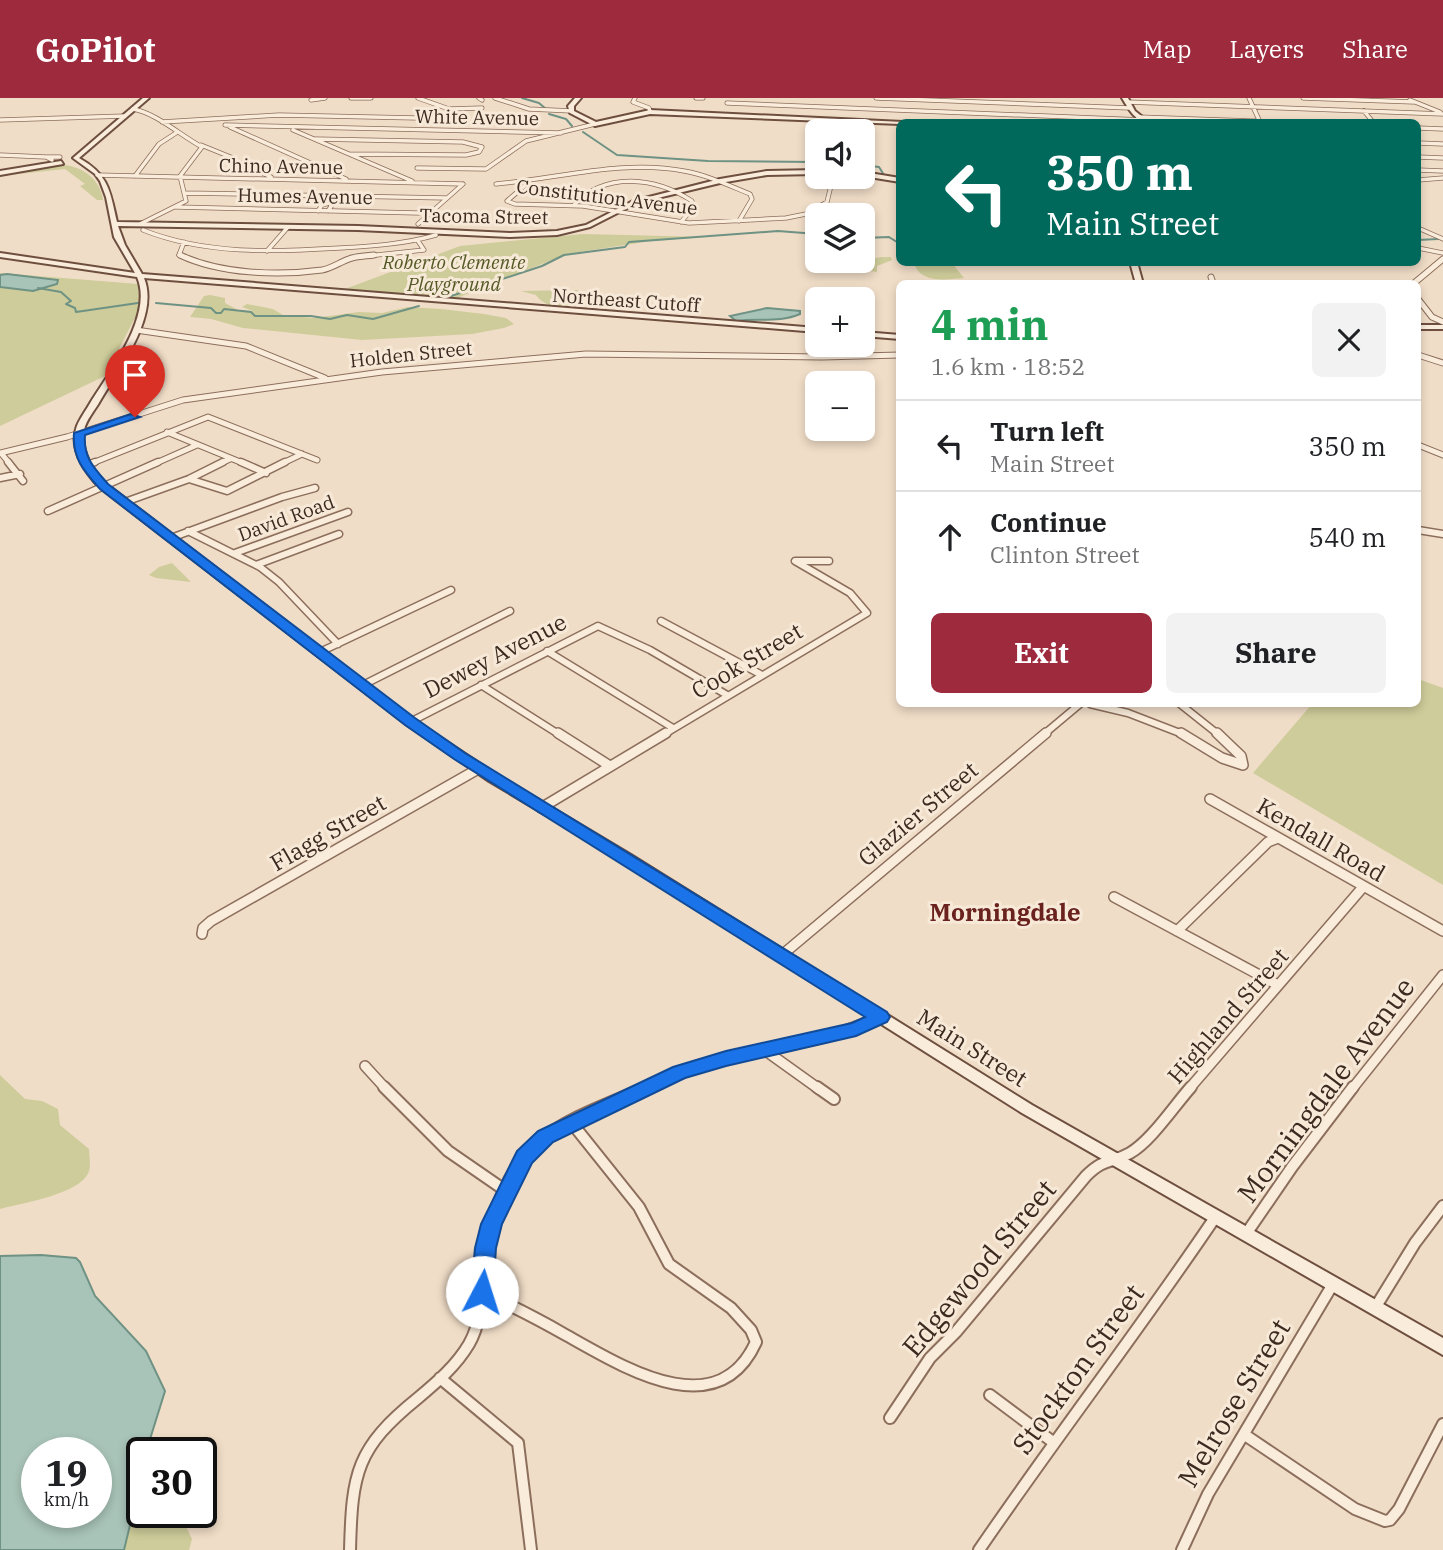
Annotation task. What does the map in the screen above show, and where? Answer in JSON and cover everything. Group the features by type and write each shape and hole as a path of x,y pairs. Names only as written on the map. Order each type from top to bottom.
{"main road":[{"path":"0,172 67,158 89,147 146,98"},
{"path":"578,98 571,106 572,111 579,118 595,124 650,112 896,122"},
{"path":"1127,103 1142,119"},
{"path":"67,158 88,165"},
{"path":"0,172 50,159 67,158 88,165 109,190 114,226 141,281 146,303 135,332 92,403 80,433 79,446 86,466"},
{"name":"Tacoma Street","path":"114,226 288,227 532,235 580,229 635,202 720,181 767,173 805,172"},
{"path":"875,176 896,179"},
{"name":"Northeast Cutoff","path":"0,255 97,270 141,281 163,279 805,329"},
{"path":"97,270 119,267 130,260"},
{"path":"1421,327 1443,325"},
{"path":"875,335 896,337"},
{"name":"Main Street","path":"86,466 104,486 171,538 410,722 478,769 627,858 1016,1102 1443,1347"}],"street":[{"path":"311,100 324,98 333,102"},
{"path":"351,98 371,98"},
{"path":"418,98 429,104 452,109 482,108"},
{"path":"495,98 529,109 572,111"},
{"path":"635,98 633,102 649,108 650,112"},
{"path":"696,98 703,98"},
{"path":"721,115 730,98"},
{"path":"876,98 1443,114"},
{"path":"881,122 886,98"},
{"path":"1249,98 1259,119"},
{"path":"1303,98 1415,102"},
{"path":"1405,98 1443,114"},
{"path":"984,100 984,114"},
{"path":"727,103 1116,119"},
{"path":"0,120 146,111 176,133 233,159"},
{"path":"1364,111 1371,119"},
{"path":"162,122 279,115 417,118"},
{"path":"214,119 344,177 343,181"},
{"path":"417,168 486,169 526,141 595,124"},
{"name":"White Avenue","path":"225,125 561,132"},
{"path":"287,127 413,182"},
{"path":"1421,128 1443,129"},
{"path":"135,176 159,144 176,133"},
{"path":"315,139 463,142 481,146 479,152 468,155 349,154"},
{"path":"1421,143 1443,144"},
{"path":"141,227 186,201 180,178 201,145"},
{"path":"0,155 50,159"},
{"path":"1421,157 1443,158"},
{"path":"242,163 275,179"},
{"path":"496,184 641,166 684,169 720,181 752,197 739,221"},
{"path":"1421,170 1443,171"},
{"name":"Chino Avenue","path":"97,174 463,184 447,198"},
{"path":"1421,180 1443,178"},
{"name":"Constitution Avenue","path":"529,182 507,201 515,204 574,205 681,222 792,217 815,211 827,201 830,189"},
{"path":"574,205 588,191 614,183 644,182 676,192 694,203 681,222"},
{"path":"185,193 447,198"},
{"path":"418,224 447,198"},
{"name":"Humes Avenue","path":"176,207 424,213 433,210"},
{"path":"141,227 184,242 267,251 418,241 436,235"},
{"path":"267,251 288,227"},
{"path":"1421,229 1443,239"},
{"path":"184,242 178,253 183,259 237,269 327,270 343,265 351,258 424,250 418,241"},
{"path":"351,258 352,247"},
{"path":"1421,249 1443,253"},
{"path":"1418,280 1443,259"},
{"path":"1421,303 1434,319 1443,325"},
{"path":"1430,327 1434,319"},
{"path":"135,332 169,334 246,346 326,379"},
{"name":"Holden Street","path":"0,453 80,433 183,400 326,379 511,359 586,354 834,357 896,355"},
{"path":"1421,356 1443,363"},
{"path":"86,466 202,418 215,418 317,460"},
{"path":"167,432 266,473"},
{"path":"48,512 197,445"},
{"path":"1421,446 1443,454"},
{"path":"0,453 21,477 0,478"},
{"path":"189,479 227,491 302,454"},
{"path":"125,502 189,479 230,459"},
{"path":"171,538 282,496 314,488"},
{"name":"David Road","path":"235,553 348,512"},
{"path":"1421,530 1443,534"},
{"path":"188,531 235,553 279,582 338,644"},
{"path":"256,565 339,534"},
{"name":"Cook Street","path":"541,808 760,674 867,613 849,593 795,561 830,561"},
{"path":"320,652 451,590"},
{"path":"363,685 510,611"},
{"path":"661,621 760,674"},
{"name":"Dewey Avenue","path":"410,722 598,626 650,650 727,695"},
{"path":"547,651 673,727"},
{"path":"481,685 610,766"},
{"name":"Glazier Street","path":"782,955 1076,707"},
{"path":"1101,707 1132,715 1183,735 1226,760 1243,765 1241,756 1208,724 1184,707"},
{"name":"Flagg Street","path":"202,934 203,928 211,921 478,769"},
{"name":"Kendall Road","path":"1210,799 1443,931"},
{"path":"1177,931 1268,842 1278,838"},
{"name":"Highland Street","path":"1113,1158 1129,1154 1142,1143 1363,887"},
{"path":"1114,897 1278,985"},
{"name":"Morningdale Avenue","path":"1246,1234 1271,1194 1443,975"},
{"path":"349,1550 353,1493 364,1455 390,1421 440,1378 469,1345 482,1292 485,1248 492,1224 506,1191 534,1145 571,1122 679,1072 726,1058 856,1029 881,1017"},
{"path":"766,1051 834,1099"},
{"path":"365,1066 403,1107 466,1166 506,1191"},
{"path":"482,1292 638,1374 680,1386 702,1386 723,1380 738,1370 752,1354 756,1342 750,1329 733,1311 666,1262 650,1224 633,1198 606,1161 571,1122"},
{"name":"Edgewood Street","path":"890,1418 930,1359 956,1332 1086,1176 1099,1163 1113,1158"},
{"path":"1376,1308 1415,1244 1443,1206"},
{"name":"Stockton Street","path":"979,1550 1054,1442 1146,1319 1216,1216"},
{"name":"Melrose Street","path":"1182,1550 1196,1516 1333,1284"},
{"path":"440,1378 518,1443 531,1550"},
{"path":"990,1395 1054,1442"},
{"path":"1245,1435 1355,1509 1383,1521 1390,1520 1399,1509 1443,1424"}],"green space":[{"path":"60,165 75,167 88,174 98,185 103,200 97,200 80,186 85,184 65,169 0,176"},
{"name":"Roberto Clemente Playground","path":"583,234 707,237 651,241 567,254 457,298 345,289 460,246"},
{"path":"891,257 892,260 877,266 877,272 875,258"},
{"path":"915,266 954,266 964,278 930,278 919,272"},
{"path":"0,273 138,284 142,300 105,376 0,426"},
{"path":"521,291 579,291 579,296 564,300 569,305 560,306 547,304 536,295"},
{"path":"204,296 225,298 225,303 238,310 253,311 242,307 247,304 273,309 283,315 314,318 359,312 382,313 408,307 484,314 506,318 514,324 472,334 362,340 243,328 211,319 190,317"},
{"path":"172,563 191,582 149,575 159,567"},
{"path":"1421,680 1443,688 1443,885 1253,773 1309,707 1421,707"},
{"path":"0,1075 25,1099 42,1101 58,1109 60,1125 89,1149 90,1163 84,1179 64,1192 0,1209"},
{"path":"129,1528 187,1528 192,1539 189,1550 124,1550"}],"shaded area":[{"path":"0,275 58,280 57,284 33,291 0,287"},
{"path":"767,308 800,311 800,314 777,319 736,321 730,316"},
{"path":"0,1256 76,1258 95,1296 146,1351 165,1391 151,1437 126,1437 126,1528 129,1528 124,1550 0,1550"}],"waterway":[{"path":"522,98 539,103 546,109"},
{"path":"549,114 566,119 572,126"},
{"path":"583,132 617,155 708,161 805,162"},
{"path":"875,166 879,167 884,175"},
{"path":"442,299 542,266 564,255 625,247 629,242 778,231 805,233"},
{"path":"875,238 889,237 896,241"},
{"path":"1421,240 1438,239"},
{"path":"38,288 61,292 71,301 66,304 75,308 76,312 138,303"},
{"path":"156,303 211,308 216,313 221,313 224,309 251,312 255,316 311,316 330,319 347,315 373,319 419,306"}],"district":[{"name":"Morningdale","path":"1005,913"}],"route":[{"path":"135,417 80,433 79,446 84,463 94,478 410,722 493,778 589,834 881,1017 856,1029 726,1058 679,1072 545,1136 524,1157 492,1224 485,1248 482,1292"}]}
